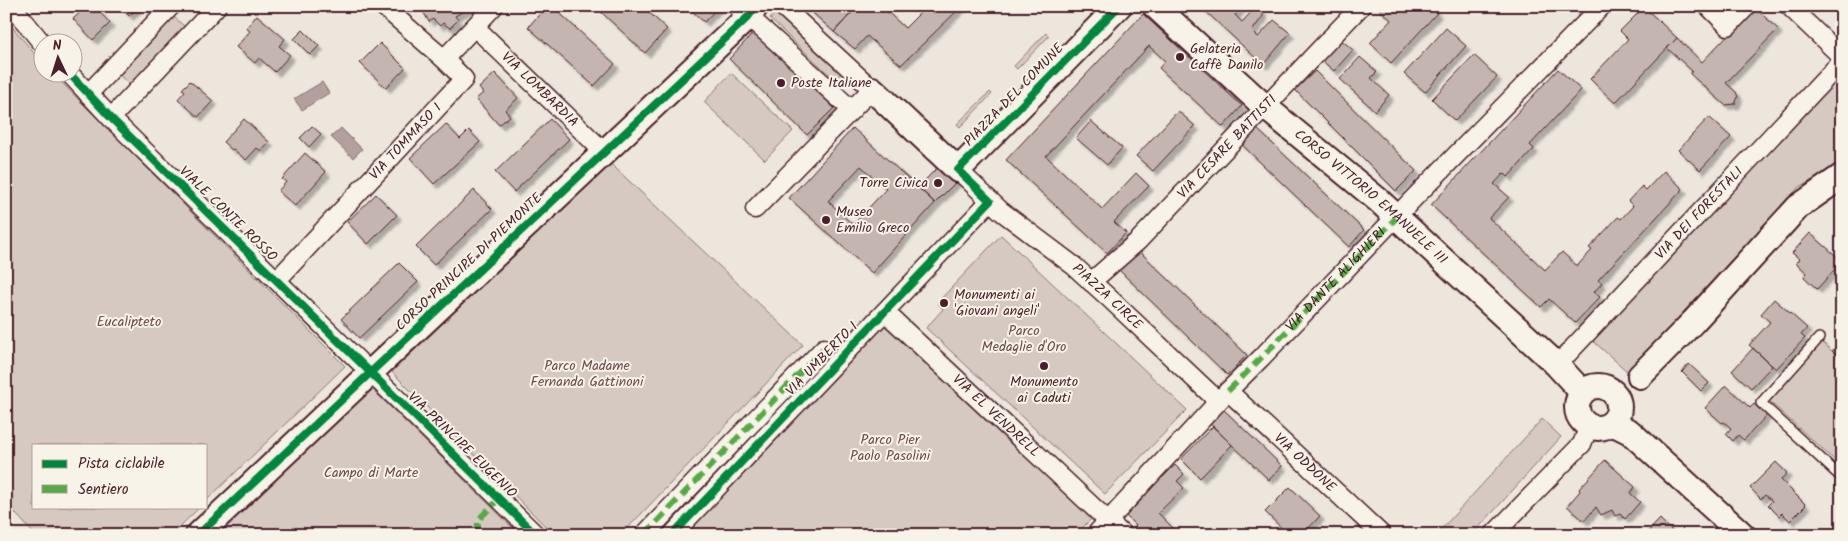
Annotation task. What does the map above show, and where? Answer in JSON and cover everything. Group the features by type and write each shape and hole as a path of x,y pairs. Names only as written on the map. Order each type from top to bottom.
{"street":[{"path":"12,6 33,32"},
{"path":"88,94 171,6"},
{"path":"383,6 444,59 494,6"},
{"path":"782,6 990,201"},
{"name":"PIAZZA DEL COMUNE","path":"958,170 1119,6"},
{"name":"CORSO VITTORIO EMANUELE III","path":"1155,6 1264,106 1378,200 1557,365 1582,392"},
{"name":"VIA CESARE BATTISTI","path":"1091,282 1138,240 1361,6"},
{"name":"VIA DANTE ALIGHIERI","path":"1095,535 1223,396 1602,6"},
{"path":"1708,6 1728,26 1747,6"},
{"path":"1789,6 1842,57"},
{"path":"111,118 208,9"},
{"path":"747,10 852,110"},
{"name":"CORSO PRINCIPE DI PIEMONTE","path":"198,535 604,152 747,10"},
{"name":"VIA LOMBARDIA","path":"475,27 604,152"},
{"name":"VIA TOMMASO I","path":"277,280 464,79 444,59"},
{"name":"VIA DEI FORESTALI","path":"1557,365 1842,61"},
{"name":"VIALE CONTE ROSSO","path":"77,82 111,118 370,372"},
{"path":"755,209 872,89"},
{"path":"1743,535 1630,432 1612,404 1593,386 1582,392 1578,398 1577,411 1583,423 1601,428 1612,404 1628,395 1640,376 1693,322 1798,206 1842,176"},
{"name":"PIAZZA CIRCE","path":"990,201 1074,266 1223,396"},
{"name":"VIA UMBERTO I","path":"672,535 990,201"},
{"name":"VIA EL VENDRELL","path":"885,312 1123,535"},
{"name":"VIA UMBERTO I","path":"644,535 824,348"},
{"name":"VIA PRINCIPE EUGENIO","path":"370,372 536,535"},
{"name":"VIA ODDONE","path":"1223,396 1382,535"},
{"path":"1493,535 1582,444 1589,426"}],"lane":[{"path":"1819,338 1761,403 1842,478"}],"green space":[{"path":"778,10 843,71 835,80 770,19"},
{"path":"173,16 185,27 131,86 119,75"},
{"name":"Eucalipteto","path":"6,19 32,51 32,82 61,82 345,366 208,499 208,444 32,444 32,508 199,508 171,535 35,535 6,503"},
{"path":"1046,33 1049,36 1017,69 1014,66"},
{"path":"731,73 793,131 765,160 704,102"},
{"path":"1837,77 1842,81 1842,164 1798,188 1628,372 1593,341"},
{"path":"990,92 992,94 960,127 957,124"},
{"name":"Parco Madame Fernanda Gattinoni","path":"610,163 803,345 621,535 554,535 392,372"},
{"name":"Parco Medaglie d'Oro","path":"1001,235 1187,410 1105,494 926,328 943,309 937,303"},
{"name":"Parco Pier Paolo Pasolini","path":"885,325 1093,517 1075,535 683,535"},
{"path":"1822,342 1842,360 1842,467 1769,401"},
{"name":"Campo di Marte","path":"371,388 520,535 217,535"},
{"path":"1542,419 1561,437 1472,535 1436,535"}],"shaded area":[{"path":"322,82 329,93 302,110 294,99"},
{"path":"341,128 362,149 353,158 331,137"}],"building":[{"path":"87,6 94,6 110,23 93,40 73,19"},
{"path":"123,6 139,6 129,16 121,8"},
{"path":"420,6 472,6 455,16 458,20 450,28 443,23 440,26 433,19 429,22"},
{"path":"547,6 552,6 615,64 594,86 528,27"},
{"path":"608,6 642,6 667,29 645,53 602,13"},
{"path":"687,6 719,6 704,22"},
{"path":"805,6 850,6 854,10 834,32"},
{"path":"858,6 881,6 905,28 927,6 962,6 901,65 867,36 855,49 834,32"},
{"path":"1200,6 1242,6 1235,15 1242,22 1254,9 1258,9 1262,11 1263,16 1252,31 1258,37 1274,20 1290,33 1263,65"},
{"path":"1376,6 1430,6 1437,13 1391,63 1370,43 1391,20"},
{"path":"1644,7 1677,38 1615,103 1590,79 1628,39 1620,31"},
{"path":"1754,7 1778,29 1726,83 1736,92 1738,97 1735,104 1725,105 1690,74 1692,71 1667,48 1677,38 1702,62"},
{"path":"1143,14 1242,106 1223,127 1159,68 1165,61 1149,46 1046,156 1102,209 1136,173 1149,186 1114,222 1126,233 1107,253 1006,160"},
{"path":"257,15 285,39 279,46 290,55 275,72 259,58 255,63 236,47 250,31 246,28"},
{"path":"1446,28 1466,46 1425,92 1404,74"},
{"path":"303,30 319,46 310,55 294,39"},
{"name":"Poste Italiane","path":"755,31 834,108 807,135 729,59"},
{"path":"1338,37 1353,50 1334,71 1319,58"},
{"path":"380,43 405,68 386,88 360,63"},
{"path":"1474,55 1497,77 1455,121 1432,99"},
{"path":"1360,57 1377,72 1371,78 1389,95 1375,111 1340,79"},
{"path":"1558,69 1581,90 1530,145 1534,149 1508,177 1504,173 1494,184 1509,197 1489,218 1545,270 1562,252 1577,266 1592,250 1589,248 1618,217 1621,219 1633,206 1628,201 1642,186 1646,190 1664,171 1683,189 1598,280 1602,283 1594,292 1600,297 1575,323 1549,299 1541,307 1431,205"},
{"path":"1315,71 1416,171 1396,191 1295,90"},
{"path":"495,73 518,98 505,110 510,116 499,125 476,99 483,93 479,88"},
{"path":"190,81 213,101 198,117 178,99 185,91 182,89"},
{"path":"1178,111 1195,126 1153,171 1136,156"},
{"path":"1709,117 1731,137 1700,170 1678,150"},
{"path":"244,119 269,142 261,151 257,148 246,160 223,142"},
{"path":"550,119 569,139 514,192 495,172"},
{"path":"1091,121 1122,148 1107,165 1076,138"},
{"path":"446,124 460,139 469,130 480,142 434,184 410,158"},
{"path":"312,126 321,134 309,147 300,138"},
{"path":"1255,127 1364,230 1349,247 1240,143"},
{"path":"853,128 935,203 872,273 789,198","holes":["861,166 886,189 853,225 828,201"]},
{"path":"305,153 326,172 295,206 278,191 286,182 282,179"},
{"name":"Torre Civica","path":"941,164 958,180 935,203 918,187"},
{"path":"474,190 492,209 434,265 416,247"},
{"path":"376,194 397,215 368,244 347,222"},
{"path":"1810,233 1842,261 1817,289 1804,277 1807,273 1796,263 1800,259 1792,253"},
{"path":"1138,250 1247,355 1227,375 1119,270"},
{"path":"399,263 418,282 359,338 341,319"},
{"path":"1774,299 1807,328 1801,335 1805,338 1776,369 1749,345 1770,322 1761,314"},
{"path":"1842,341 1842,360 1832,351"},
{"path":"1753,348 1772,366 1751,388 1732,371"},
{"path":"1689,364 1709,383 1701,391 1682,372"},
{"path":"1726,385 1750,408 1754,404 1767,415 1744,440 1738,435 1733,441 1726,434 1731,428 1724,422 1722,423 1705,408"},
{"path":"1222,408 1282,466 1269,480 1208,422"},
{"path":"1213,426 1232,445 1200,478 1181,459"},
{"path":"1605,460 1635,487 1630,493 1640,502 1625,519 1620,514 1615,516 1612,510 1601,515 1596,507 1584,521 1567,506 1580,491 1579,489"},
{"path":"1776,462 1787,473 1781,480 1806,505 1790,521 1782,513 1779,516 1768,505 1772,501 1765,495 1761,499 1750,488"},
{"path":"1175,465 1184,474 1177,481 1184,488 1158,513 1178,533 1177,535 1137,535 1132,530 1136,526 1126,516 1146,495 1142,493 1159,476 1162,478"},
{"path":"1290,487 1320,516 1302,535 1289,535 1265,512"},
{"path":"1660,519 1676,535 1645,535"}],"marked path":[{"path":"1228,391 1396,218"},
{"path":"644,535 824,348"},
{"path":"478,535 478,520 499,499"}],"cycle path":[{"path":"198,535 748,17 756,6"},
{"path":"672,535 990,201 958,170 1119,6"},
{"path":"77,82 111,118 536,535"}],"place":[{"name":"Gelateria Caffè Danilo","path":"1180,57"},
{"name":"Poste Italiane","path":"781,83"},
{"name":"Torre Civica","path":"938,183"},
{"name":"Museo Emilio Greco","path":"826,220"},
{"name":"Monumenti ai 'Giovani angeli'","path":"944,303"},
{"name":"Monumento ai Caduti","path":"1044,366"}]}
